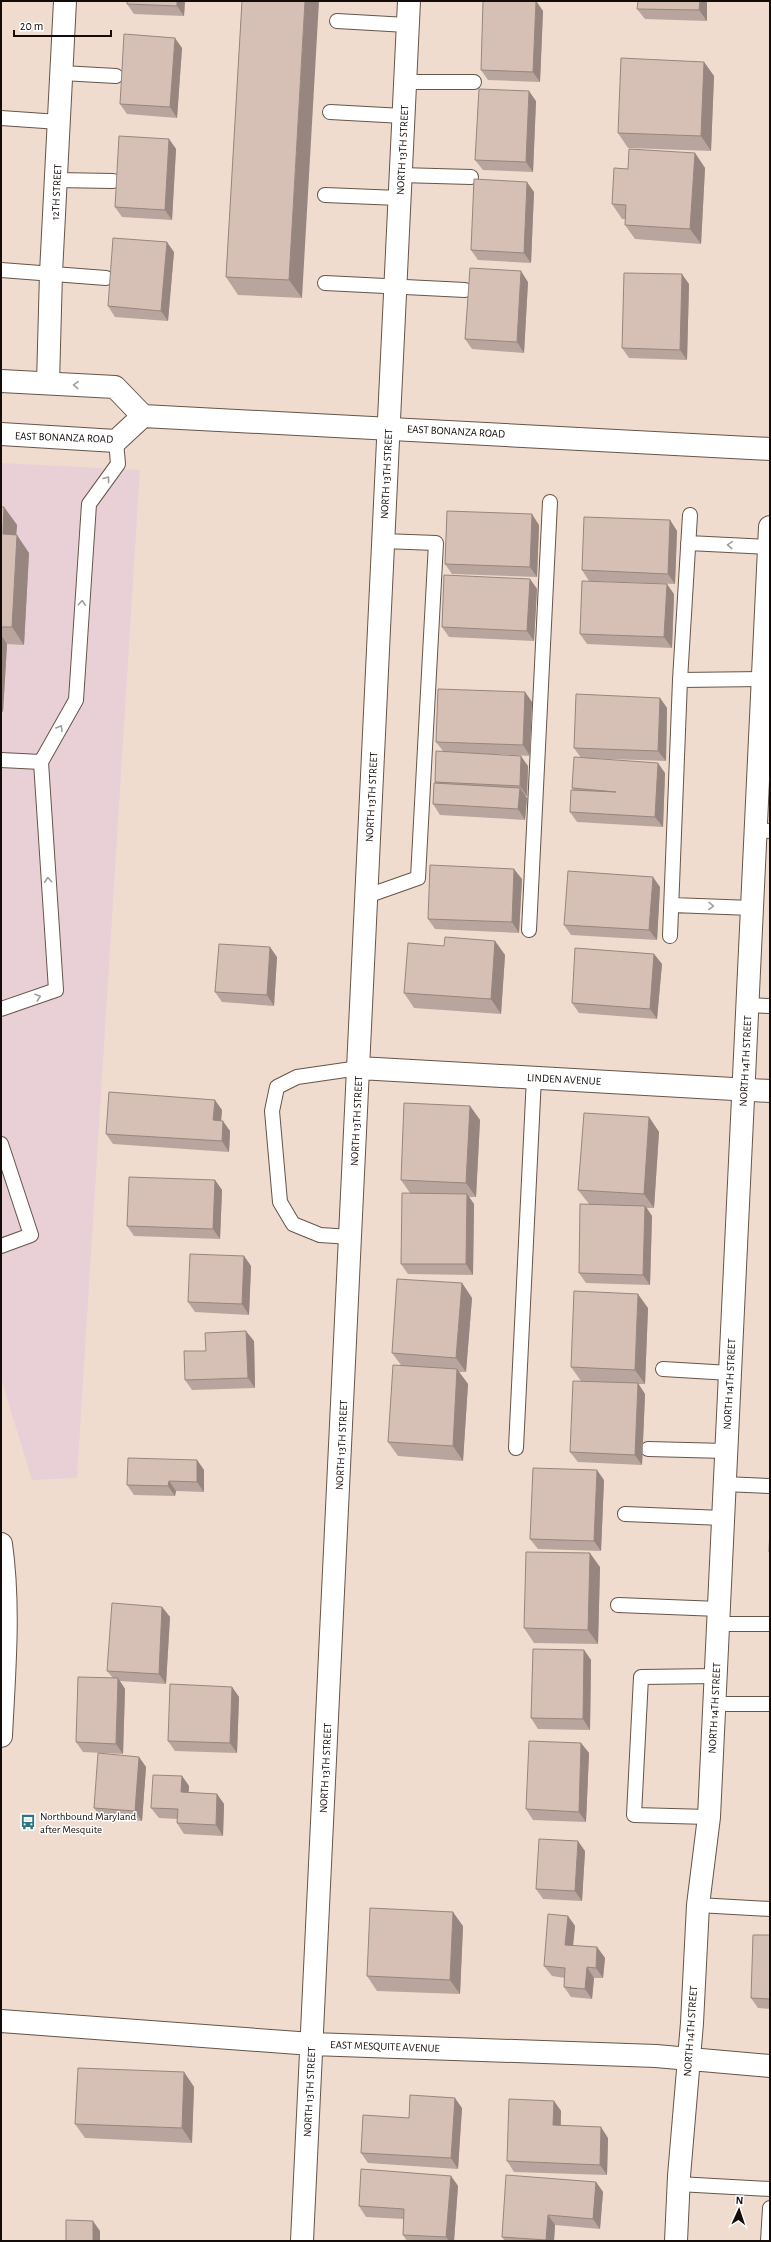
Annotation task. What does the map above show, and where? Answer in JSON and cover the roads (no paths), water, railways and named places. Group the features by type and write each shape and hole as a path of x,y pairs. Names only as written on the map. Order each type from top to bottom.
{"street":[{"name":"12TH STREET","path":"48,383 51,273 65,1"},
{"name":"NORTH 13TH STREET","path":"302,2241 409,1"},
{"path":"1,381 115,387 143,416"},
{"name":"EAST BONANZA ROAD","path":"1,434 116,441 143,416 770,449"},
{"name":"NORTH 14TH STREET","path":"676,2241 678,2184 689,2058 698,1905 709,1817 752,908 763,830 763,679 768,609 770,537"},
{"name":"LINDEN AVENUE","path":"359,1068 770,1091"},
{"path":"1,1544 4,1565 5,1648 1,1736"},
{"name":"EAST MESQUITE AVENUE","path":"1,2021 312,2044 689,2058 770,2066"}],"lane":[{"path":"337,21 407,25"},
{"path":"62,73 116,76"},
{"path":"405,82 474,82"},
{"path":"330,112 403,116"},
{"path":"1,118 59,122"},
{"path":"400,175 471,177"},
{"path":"56,180 113,181"},
{"path":"326,195 399,198"},
{"path":"1,270 106,278"},
{"path":"325,283 395,288 465,290"},
{"path":"1,1009 56,990 41,762 76,700 89,504 118,464 116,441"},
{"path":"528,930 550,502"},
{"path":"670,936 680,680 690,515"},
{"path":"688,543 770,537"},
{"path":"367,896 418,878 436,544 383,541"},
{"path":"680,680 763,679"},
{"path":"1,760 41,762"},
{"path":"672,905 752,908"},
{"path":"747,1005 770,1006"},
{"path":"351,1237 320,1235 292,1224 280,1202 272,1111 277,1087 297,1077 359,1068"},
{"path":"516,1448 534,1078"},
{"path":"1,1144 31,1235 1,1246"},
{"path":"663,1369 730,1373"},
{"path":"648,1449 726,1451"},
{"path":"724,1484 770,1486"},
{"path":"625,1514 723,1518"},
{"path":"618,1605 770,1624"},
{"path":"709,1817 634,1815 641,1677 716,1676"},
{"path":"714,1704 770,1704"},
{"path":"698,1905 770,1909"},
{"path":"678,2184 770,2189"},
{"path":"768,2241 770,2208"}],"place":[{"name":"Northbound Maryland after Mesquite","path":"28,1822"}]}
